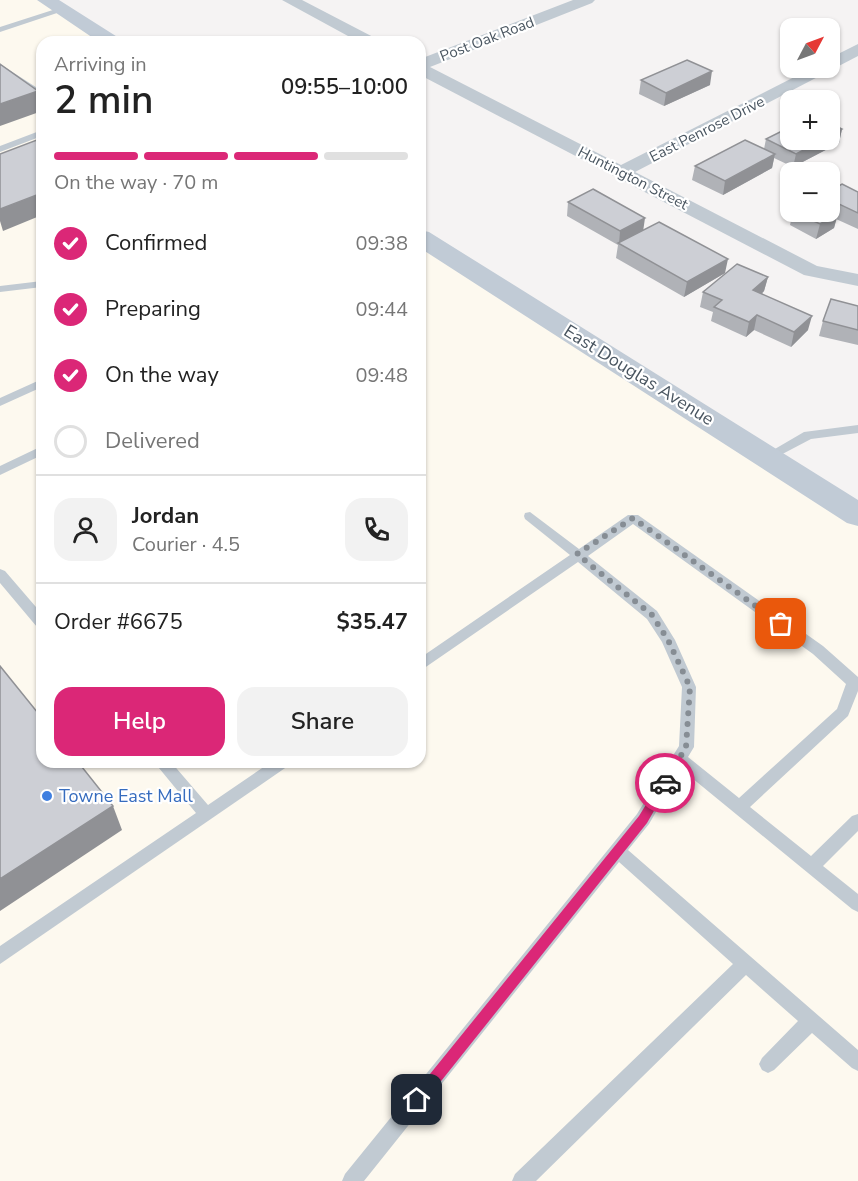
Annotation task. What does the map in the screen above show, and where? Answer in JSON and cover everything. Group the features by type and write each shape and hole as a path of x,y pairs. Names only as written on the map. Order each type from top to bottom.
{"street":[{"path":"290,0 359,36"},
{"name":"Post Oak Road","path":"426,65 587,0"},
{"path":"54,5 103,36"},
{"path":"840,59 858,49"},
{"name":"Huntington Street","path":"426,70 811,271 854,279"},
{"name":"East Penrose Drive","path":"622,172 805,78"},
{"name":"East Douglas Avenue","path":"426,241 858,515"}],"lane":[{"path":"0,30 54,5"},
{"path":"0,66 36,91"},
{"path":"0,148 36,135"},
{"path":"0,289 36,285"},
{"path":"0,402 36,386"},
{"path":"767,457 808,435 858,429"},
{"path":"0,471 36,453"},
{"path":"352,1181 643,819 686,747 690,687 668,640 652,615 530,516"},
{"path":"426,661 577,554 633,518 818,651 854,682 843,712 740,807"},
{"path":"0,574 36,616"},
{"path":"679,759 858,904"},
{"path":"167,768 207,814"},
{"path":"0,956 274,768"},
{"path":"812,866 858,820"},
{"path":"618,851 858,1062"},
{"path":"522,1181 746,963"},
{"path":"768,1064 811,1021"}],"shaded area":[{"path":"0,0 45,0 102,36 36,36 36,768 426,768 426,241 858,513 858,1181 0,1181"}],"building":[{"path":"687,60 712,71 666,93 641,80"},
{"path":"0,64 36,92 0,104"},
{"path":"780,132 780,146 766,139"},
{"path":"36,140 36,195 0,209 0,154"},
{"path":"745,140 775,154 725,181 695,166"},
{"path":"788,150 804,150 796,154"},
{"path":"842,184 858,192 858,213 840,204 840,185"},
{"path":"593,189 645,218 620,231 568,202"},
{"path":"659,222 728,259 687,282 618,243"},
{"path":"737,264 768,277 753,290 812,316 794,332 757,315 749,322 714,307 722,300 703,292"},
{"path":"831,299 858,306 858,330 823,321"},
{"name":"Towne East Mall","path":"0,666 36,711 36,768 83,768 113,806 0,879"}],"way so far":[{"path":"665,783 686,747 690,687 668,640 652,615 577,554 633,518 781,624"}],"place":[{"name":"Towne East Mall","path":"47,796"}],"route":[{"path":"417,1100 643,819 665,783"}]}
